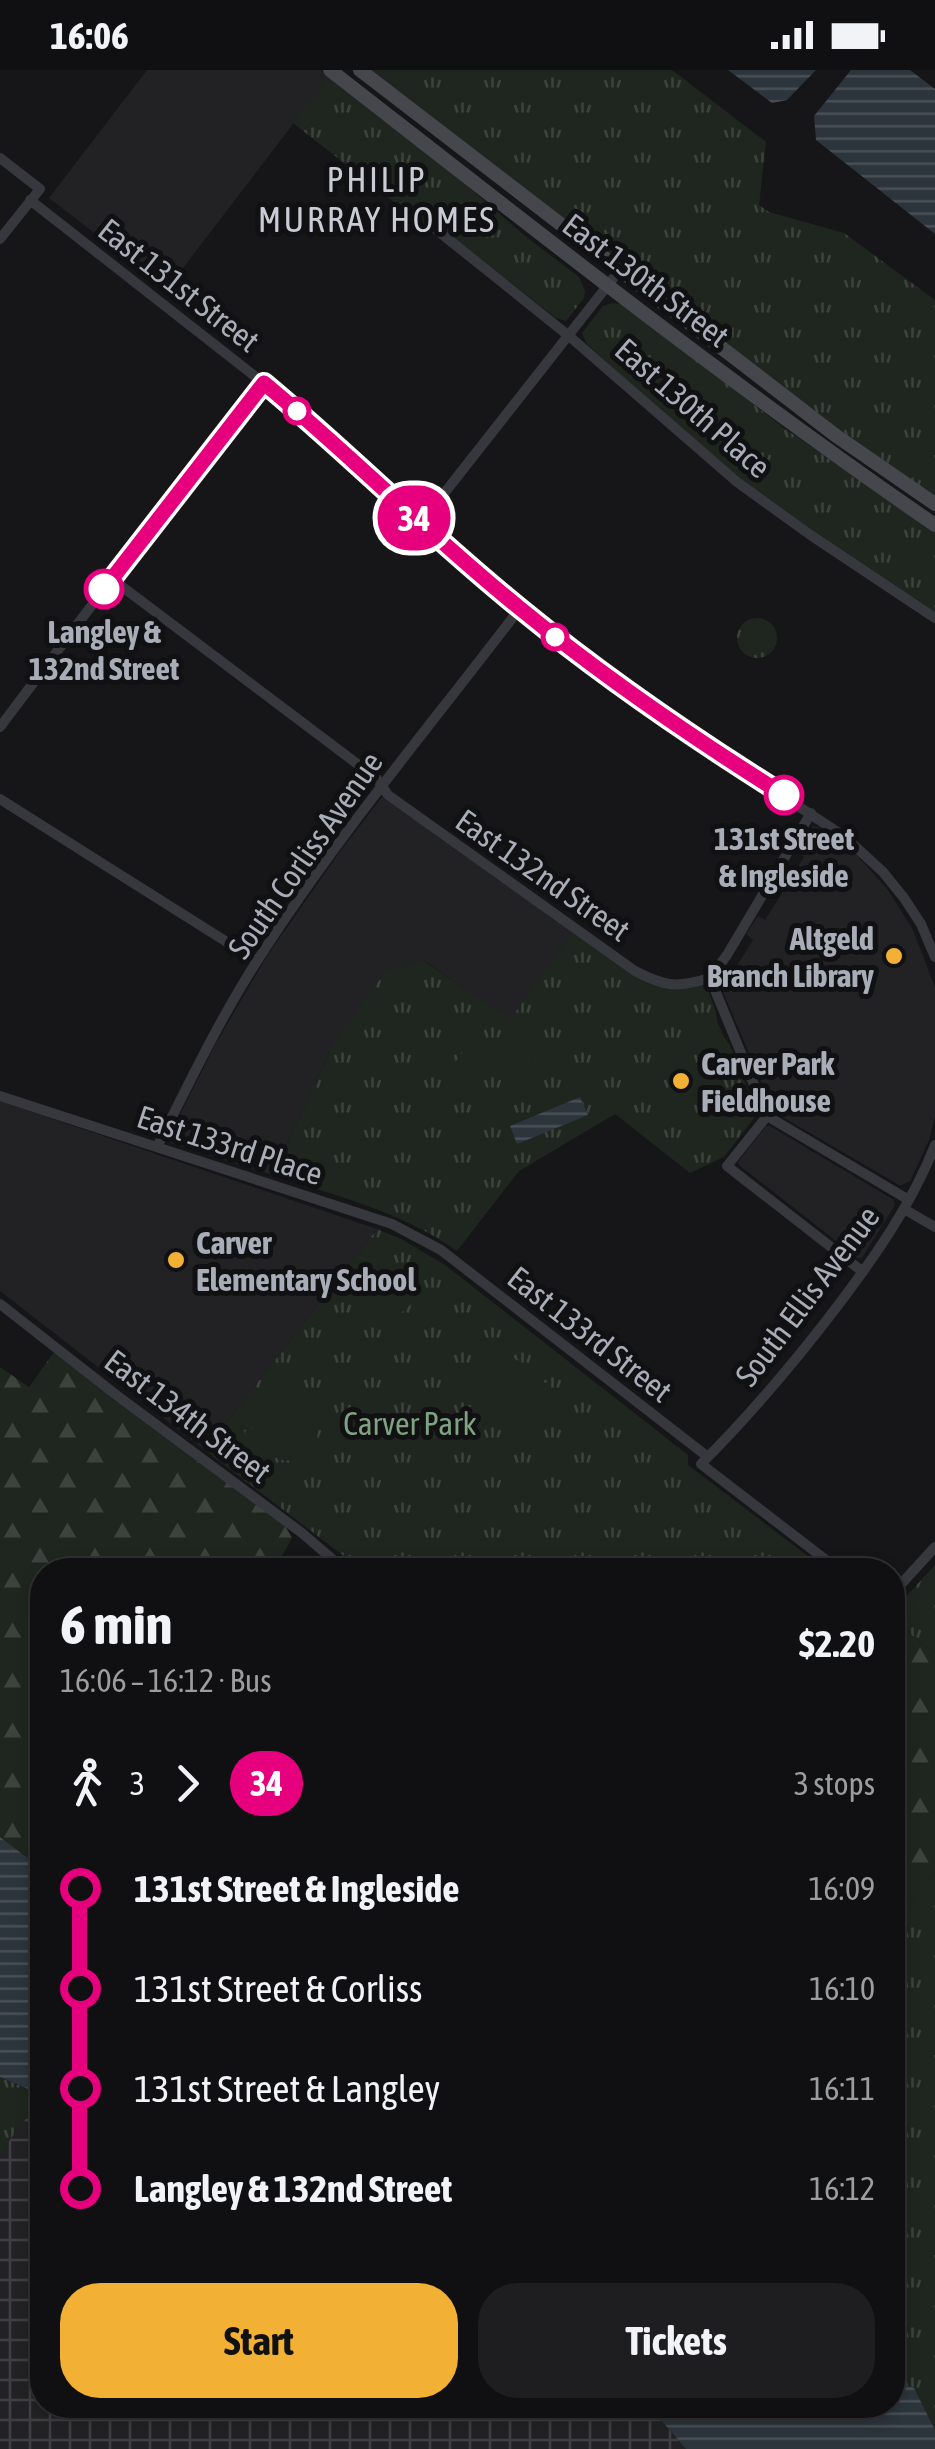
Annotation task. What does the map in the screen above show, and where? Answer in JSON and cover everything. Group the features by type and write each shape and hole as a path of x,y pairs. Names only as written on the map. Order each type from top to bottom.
{"main road":[{"name":"East 130th Street","path":"330,70 823,448 935,525"},
{"name":"East 130th Street","path":"360,70 835,435 935,504"}],"street":[{"path":"0,158 40,188 0,239"},
{"name":"East 131st Street","path":"30,200 264,383 520,608 644,704 845,837 884,872 921,924 934,950"},
{"name":"East 130th Place","path":"428,224 570,336 737,482 935,618"},
{"path":"420,524 619,271"},
{"path":"0,728 264,383"},
{"name":"East 132nd Street","path":"112,579 376,778 388,795 635,971 659,984 688,984 710,978"},
{"name":"South Corliss Avenue","path":"157,1147 199,1062 257,960 308,884 520,608"},
{"path":"0,800 257,960"},
{"path":"811,813 710,978 767,1116 935,1226"},
{"name":"East 133rd Place","path":"0,1096 392,1224 441,1250"},
{"path":"767,1116 727,1166 863,1272"},
{"name":"South Ellis Avenue","path":"705,1461 764,1398 863,1272 926,1169 935,1145"},
{"name":"East 133rd Street","path":"441,1250 824,1558"},
{"name":"East 134th Street","path":"0,1304 331,1558"},
{"path":"905,1580 935,1547"}],"shaded area":[{"path":"147,70 320,70 329,77 167,289 49,198"},
{"path":"728,70 816,70 787,100 772,103"},
{"path":"851,70 910,70 935,89 935,234 816,140 814,116"},
{"path":"382,797 573,931 510,1021 425,961 331,1049 273,1175 170,1143 170,1134 216,1043 267,956"},
{"path":"813,826 855,853 888,890 913,930 935,987 935,1116 912,1177 902,1185 779,1115 771,1105 720,985 726,965 735,969 753,940 746,934 758,916 765,920 782,893 775,887 781,878 789,882 804,857 797,851"},
{"path":"580,1097 588,1115 517,1144 510,1126"},
{"name":"Carver Elementary School","path":"0,1101 377,1229 205,1450 0,1291"},
{"path":"766,1126 894,1200 895,1205 862,1258 739,1165"},
{"path":"0,1837 30,1860 30,2091 0,2077"},
{"path":"30,2113 30,2418 659,2418 686,2449 0,2449 0,2153"},
{"path":"905,2385 914,2388 935,2430 935,2449 686,2449 659,2418 905,2418"}],"green space":[{"path":"372,70 672,70 766,142 759,205 769,212 844,233 935,300 935,496 817,414"},
{"path":"329,77 579,277 584,298 566,321 556,318 427,217 421,223 293,123"},
{"path":"612,303 628,308 784,428 935,532 935,613 734,473 586,343 582,333 603,306"},
{"path":"757,618 771,624 777,638 771,652 757,658 743,652 737,638 743,624"},
{"path":"573,931 634,974 707,987 717,1021 756,1110 755,1117 724,1157 690,1173 615,1114 519,1171 457,1251 392,1215 273,1175 331,1049 386,971 424,961 510,1020"},
{"path":"521,1029 542,1046 516,1078 495,1062"},
{"path":"479,1032 499,1049 474,1082 453,1065"},
{"name":"Carver Park","path":"377,1229 445,1265 688,1455 688,1465 810,1558 346,1558 205,1450"},
{"path":"388,1262 409,1283 414,1296 405,1310 393,1317 370,1308 362,1291 372,1273 381,1263"},
{"path":"54,1352 285,1526 292,1538 281,1558 30,1558 30,1860 0,1837 0,1367 29,1387"},
{"path":"511,1358 544,1383 549,1382 551,1393 545,1394 520,1423 506,1427 484,1412 479,1391 488,1371"},
{"path":"283,1395 301,1400 318,1421 313,1446 293,1460 275,1458 253,1440 246,1441 245,1431"},
{"path":"935,1565 935,1653 905,1630 905,1598"},
{"path":"905,1631 935,1653 935,1871 905,1912"},
{"path":"935,1871 935,2430 914,2388 905,2385 905,1912"},
{"path":"0,2077 30,2091 30,2113 0,2153"}],"bus line":[{"name":"34","path":"104,589 264,383 544,629 709,748 784,795"}],"place":[{"name":"Langley & 132nd Street","path":"104,589"},
{"name":"131st Street & Ingleside","path":"784,795"},
{"name":"Altgeld Branch Library","path":"894,956"},
{"name":"Carver Park Fieldhouse","path":"681,1081"},
{"name":"Carver Elementary School","path":"176,1260"}],"district":[{"name":"PHILIP MURRAY HOMES","path":"377,199"}]}
